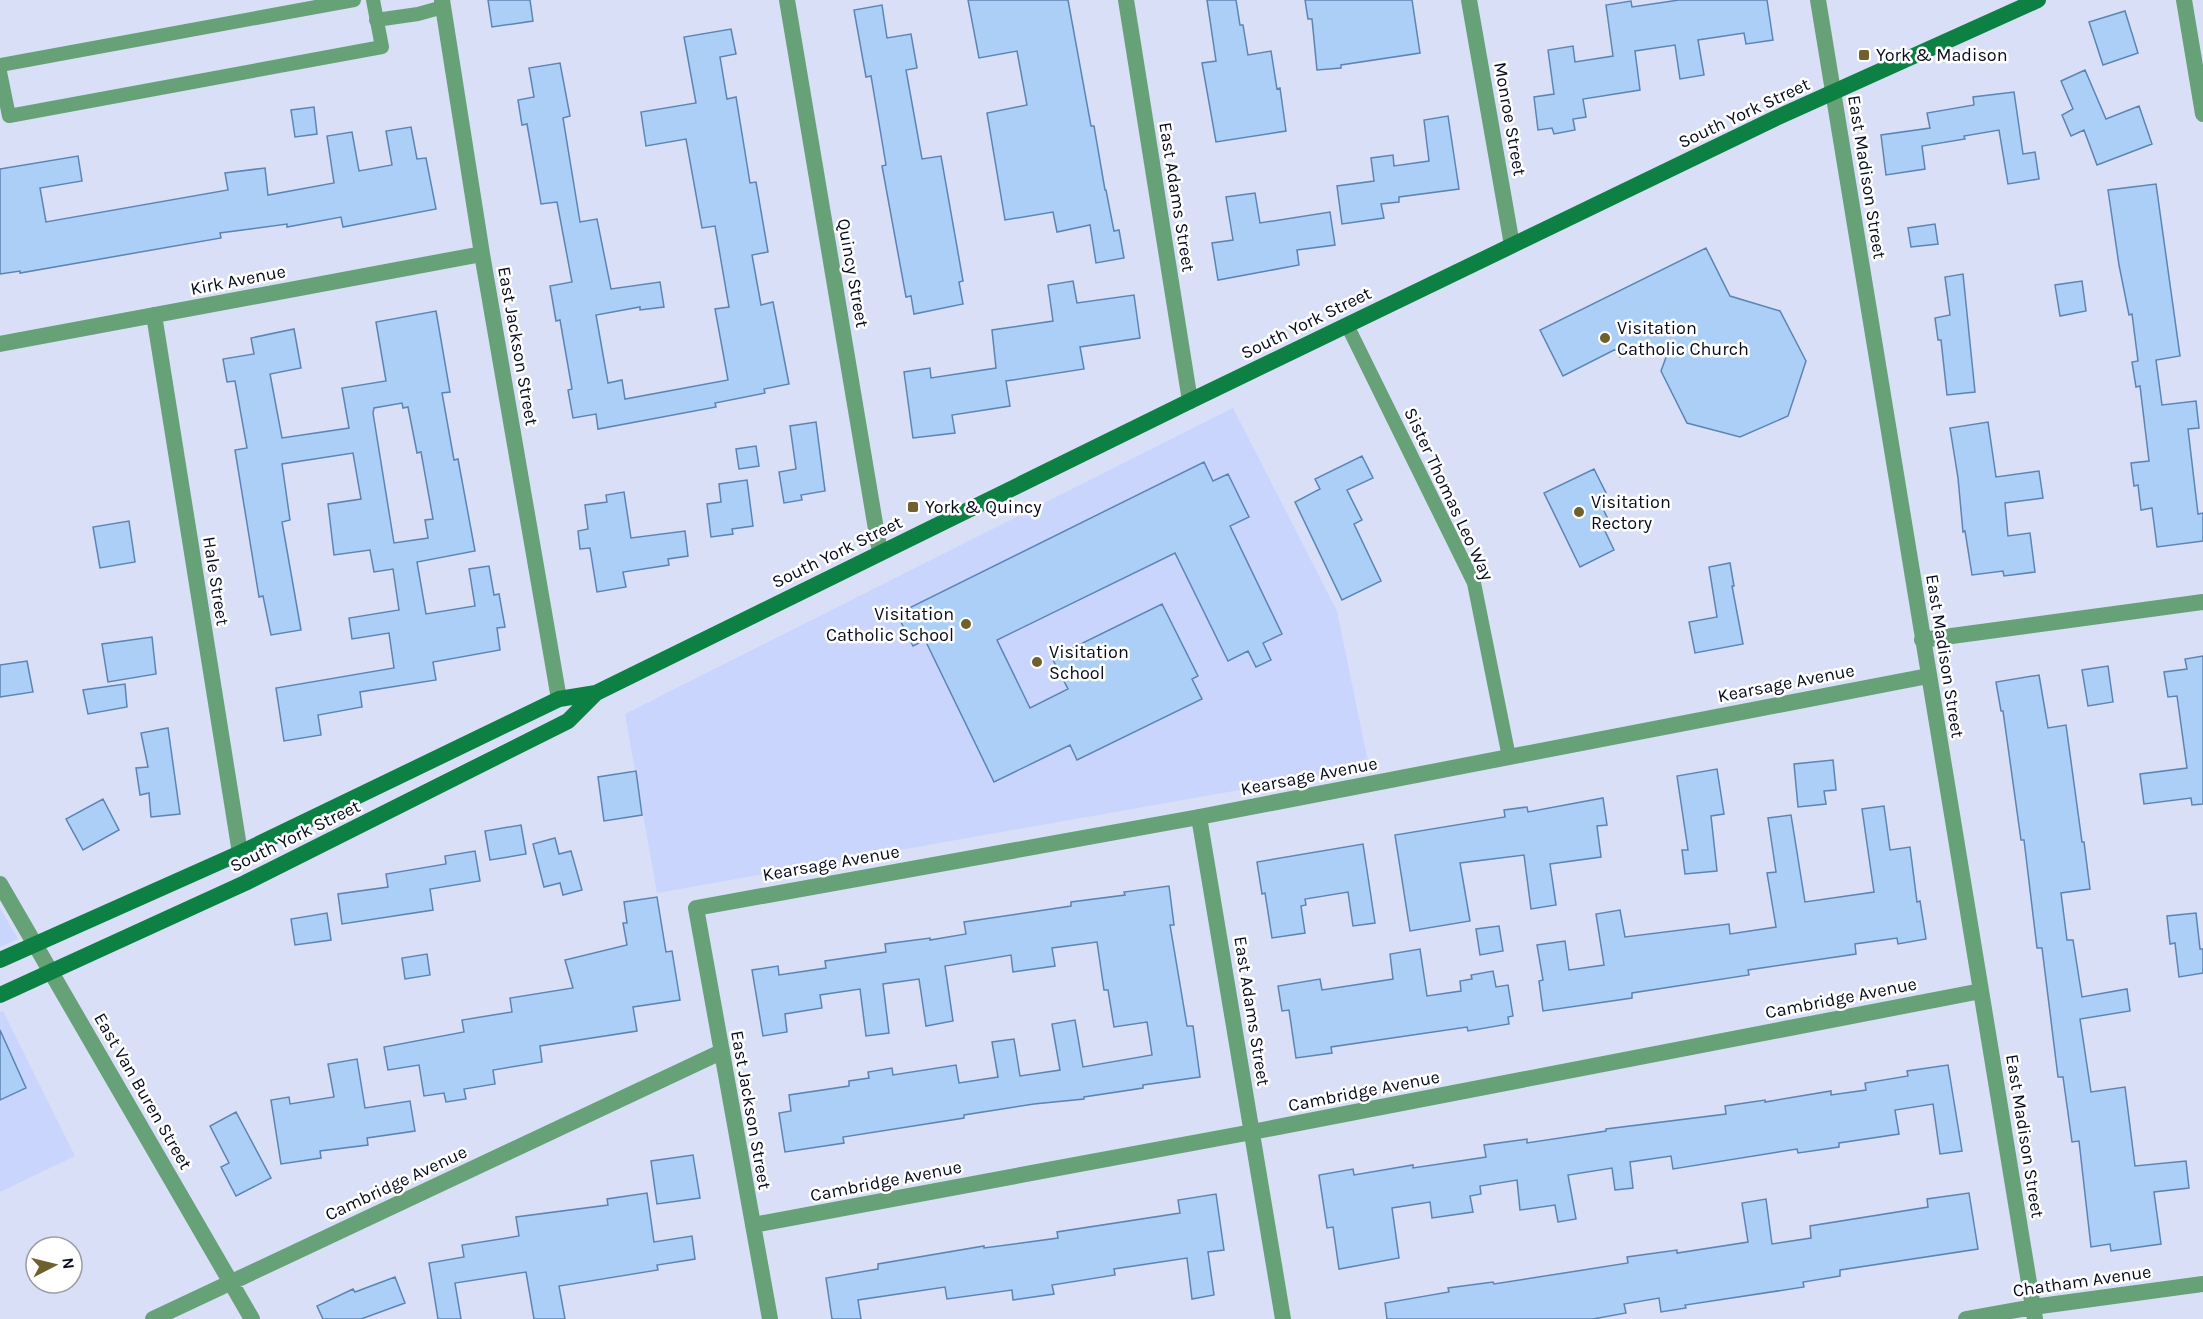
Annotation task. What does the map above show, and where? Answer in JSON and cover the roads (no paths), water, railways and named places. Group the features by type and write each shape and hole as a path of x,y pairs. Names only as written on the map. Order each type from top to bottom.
{"main road":[{"name":"South York Street","path":"0,960 240,853 559,699 596,693 1190,401 1776,118 2038,0"},
{"name":"South York Street","path":"0,995 245,883 568,721 596,693"}],"street":[{"name":"Quincy Street","path":"787,0 880,553"},
{"name":"East Adams Street","path":"1126,0 1190,401"},
{"name":"Monroe Street","path":"1469,0 1512,245"},
{"name":"East Madison Street","path":"1818,0 2034,1313"},
{"path":"2184,0 2203,114"},
{"name":"East Jackson Street","path":"442,4 482,254 559,699"},
{"name":"Kirk Avenue","path":"0,344 482,254"},
{"name":"Hale Street","path":"154,315 240,853"},
{"path":"1922,639 2203,602"},
{"name":"Kearsage Avenue","path":"696,908 1199,817 1928,676"},
{"name":"East Adams Street","path":"1199,817 1283,1319"},
{"name":"East Van Buren Street","path":"0,884 252,1319"},
{"name":"East Jackson Street","path":"696,908 770,1319"},
{"name":"Cambridge Avenue","path":"753,1225 1252,1132 1981,991"},
{"name":"Cambridge Avenue","path":"153,1319 721,1052"},
{"name":"Chatham Avenue","path":"1966,1319 2034,1313 2203,1284"}],"lane":[{"path":"0,65 354,0"},
{"path":"0,72 9,116 382,47 373,0"},
{"path":"376,20 418,14 442,4"},
{"name":"Sister Thomas Leo Way","path":"1347,325 1474,583 1509,757"}],"place":[{"name":"York & Madison","path":"1864,55"},
{"name":"Visitation Catholic Church","path":"1605,338"},
{"name":"York & Quincy","path":"913,507"},
{"name":"Visitation Rectory","path":"1579,512"},
{"name":"Visitation Catholic School","path":"966,624"},
{"name":"Visitation School","path":"1037,662"}]}
